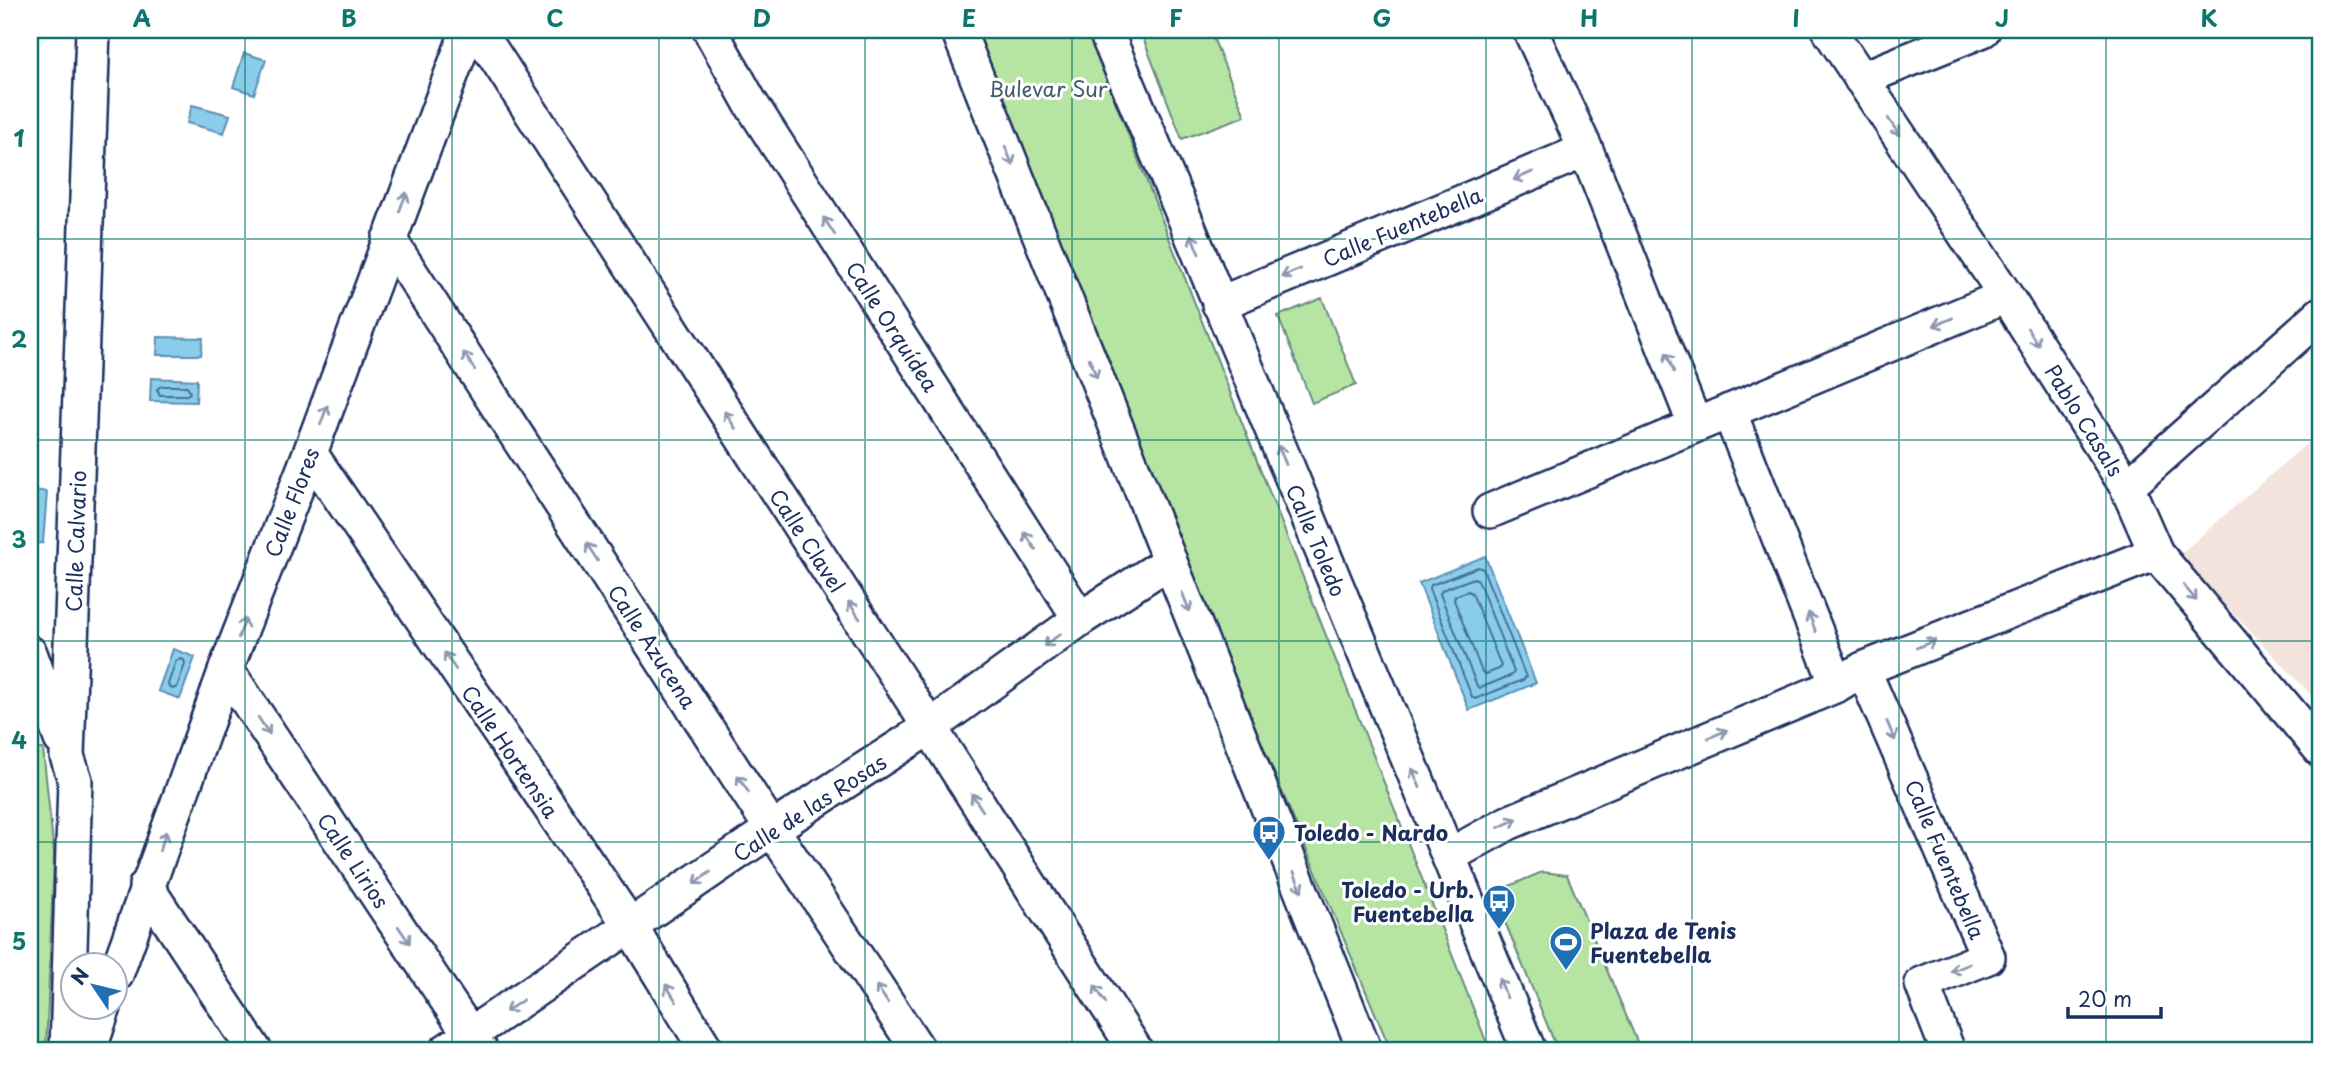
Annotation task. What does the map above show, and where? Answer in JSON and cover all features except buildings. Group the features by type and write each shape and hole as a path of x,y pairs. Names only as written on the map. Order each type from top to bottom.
{"street":[{"name":"Calle Calvario","path":"67,1051 75,780 67,756 93,30"},
{"name":"Calle Flores","path":"124,951 226,669 468,30"},
{"name":"Calle Clavel","path":"478,30 930,727 1136,1051"},
{"name":"Calle Orquídea","path":"710,30 750,102 1080,619"},
{"path":"958,30 1365,1051"},
{"name":"Calle Toledo","path":"1105,30 1529,1051"},
{"name":"Calle Fuentebella","path":"1530,30 1710,420 1850,677 1988,957 1922,984 1948,1051"},
{"name":"Pablo Casals","path":"1829,30 2006,296 2127,487 2156,553 2321,750"},
{"path":"1861,79 1983,30"},
{"name":"Calle Fuentebella","path":"1219,304 1586,150"},
{"name":"Calle Azucena","path":"389,239 772,830 919,1051"},
{"path":"1490,511 2006,296"},
{"path":"2127,487 2321,314"},
{"name":"Calle Hortensia","path":"310,453 631,928 707,1051"},
{"path":"1449,856 1508,823 1850,677 2156,553"},
{"name":"Calle de las Rosas","path":"466,1046 772,830 930,727 1080,619 1170,561"},
{"path":"30,653 67,756"},
{"name":"Calle Lirios","path":"226,669 466,1046"},
{"path":"146,886 256,1051"},
{"path":"89,1051 99,1021"}],"shaded area":[{"path":"2321,431 2321,705 2178,556"},
{"path":"30,713 43,749 30,749"}],"green space":[{"name":"Bulevar Sur","path":"962,30 1087,30 1490,1051 1391,1051"},
{"path":"1140,30 1210,30 1245,116 1182,139"},
{"path":"1322,298 1356,385 1312,403 1278,316"},
{"path":"30,749 43,749 54,854 46,1051 30,1051"},
{"name":"Plaza de Tenis Fuentebella","path":"1542,872 1567,875 1641,1051 1558,1051 1493,893"}],"water":[{"path":"244,53 266,60 254,94 233,87"},
{"path":"192,105 230,115 224,133 187,123"},
{"path":"158,337 203,338 201,355 157,355"},
{"path":"151,378 197,380 196,402 150,401"},
{"path":"30,489 47,492 43,543 30,544"},
{"path":"1485,556 1536,683 1469,710 1419,583"},
{"path":"173,649 195,657 180,699 158,691"}],"place":[{"name":"Toledo - Nardo","path":"1269,862"},
{"name":"Toledo - Urb. Fuentebella","path":"1499,931"},
{"name":"Plaza de Tenis Fuentebella","path":"1566,972"}]}
